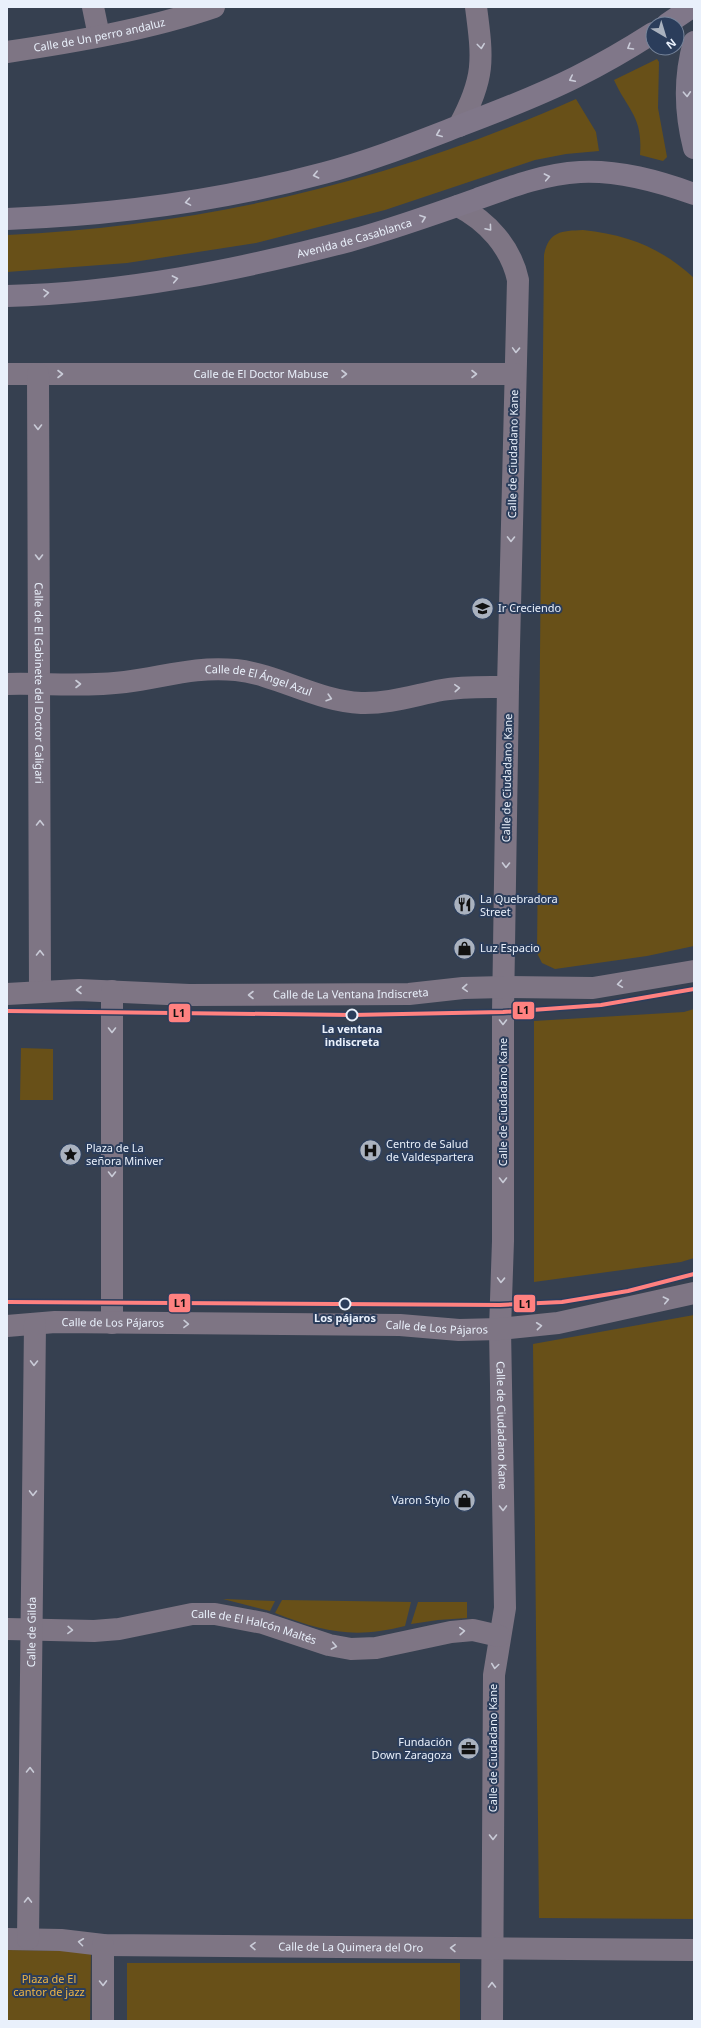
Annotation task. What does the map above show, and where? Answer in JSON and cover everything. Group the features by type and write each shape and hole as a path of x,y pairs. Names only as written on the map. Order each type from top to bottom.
{"main road":[{"path":"679,16 692,7"},
{"path":"7,219 70,216 167,206 243,192 324,173 396,151 517,104 576,78 645,38"},
{"path":"694,42 686,85 688,126 694,148"},
{"name":"Avenida de Casablanca","path":"7,296 140,286 246,264 350,240 410,223 523,183 579,172 629,176 655,181 694,194"}],"street":[{"path":"92,7 99,36"},
{"name":"Calle de Un perro andaluz","path":"7,52 99,36 214,7"},
{"path":"459,126 480,76 482,51 476,7"},
{"name":"Calle de Ciudadano Kane","path":"458,206 486,224 506,250 516,269 518,298 508,687 504,987 503,1241 500,1330 505,1608 499,1636 494,1675 492,2021"},
{"name":"Calle de El Doctor Mabuse","path":"7,374 515,374"},
{"name":"Calle de El Gabinete del Doctor Caligari","path":"38,374 40,992"},
{"name":"Calle de El Ángel Azul","path":"7,684 113,683 180,671 209,669 237,670 336,700 361,703 392,701 443,689 508,687"},
{"name":"Calle de La Ventana Indiscreta","path":"7,994 79,990 189,995 410,994 463,988 593,988 694,971"},
{"path":"112,991 112,1323"},
{"name":"Calle de Los Pájaros","path":"7,1326 55,1322 400,1326 459,1330 500,1330 558,1324 694,1293"},
{"name":"Calle de Gilda","path":"18,1939 31,1629 35,1324"},
{"name":"Calle de El Halcón Maltés","path":"7,1629 94,1631 119,1629 192,1614 215,1614 263,1623 329,1645 351,1649 376,1648 451,1632 473,1630 499,1636"},
{"name":"Calle de La Quimera del Oro","path":"18,1939 80,1941 103,1945 694,1950"},
{"path":"103,1945 103,2021"}],"green space":[{"path":"657,59 659,62 658,108 667,157 663,161 640,155 637,122 614,80"},
{"path":"576,99 596,132 599,151 566,154 535,160 385,210 256,243 127,263 7,272 7,235 82,230 155,221 227,209 298,194 368,175 438,153 507,128"},
{"path":"583,230 615,235 643,244 669,258 694,278 694,946 647,956 555,969 542,963 537,953 544,255 549,241 557,234 568,231"},
{"path":"694,1009 694,1258 681,1262 534,1282 534,1021 684,1012"},
{"path":"21,1048 53,1049 53,1100 20,1100"},
{"path":"694,1315 694,1919 539,1918 533,1344"},
{"path":"223,1599 275,1601 270,1611"},
{"path":"282,1600 411,1602 405,1626 387,1630 354,1633 324,1629 275,1613"},
{"path":"418,1602 467,1602 467,1618 411,1624"},
{"name":"Plaza de El cantor de jazz","path":"7,1950 91,1951 90,2021 7,2021"},
{"path":"127,1963 460,1963 460,2021 127,2021"}],"transit line":[{"name":"L1","path":"7,1011 352,1015 503,1012 601,1005 694,989"},
{"name":"L1","path":"7,1302 500,1305 562,1302 628,1291 694,1274"}],"place":[{"name":"Ir Creciendo","path":"483,608"},
{"name":"La Quebradora Street","path":"465,905"},
{"name":"Luz Espacio","path":"464,948"},
{"name":"La ventana indiscreta","path":"352,1015"},
{"name":"Centro de Salud de Valdespartera","path":"370,1150"},
{"name":"Plaza de La señora Miniver","path":"71,1154"},
{"name":"Los pájaros","path":"345,1304"},
{"name":"Varon Stylo","path":"465,1500"},
{"name":"Fundación Down Zaragoza","path":"468,1748"}]}
